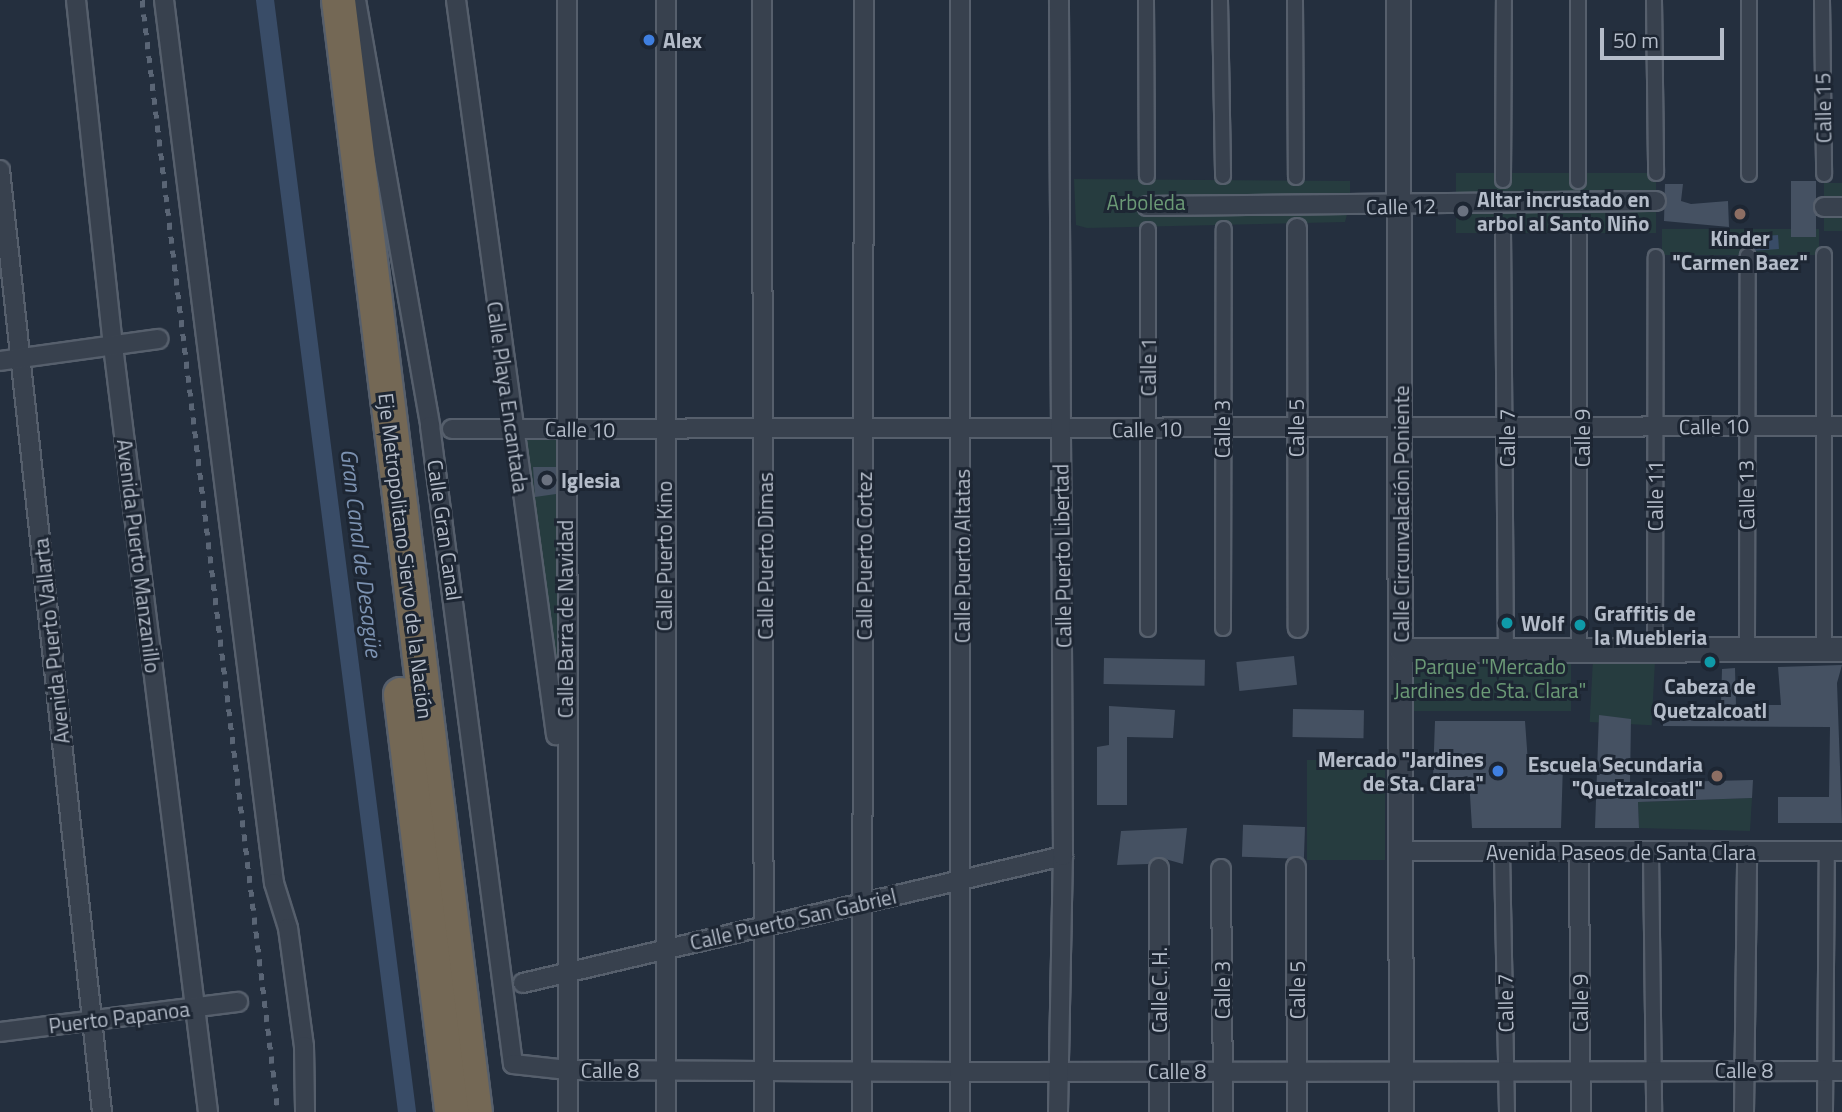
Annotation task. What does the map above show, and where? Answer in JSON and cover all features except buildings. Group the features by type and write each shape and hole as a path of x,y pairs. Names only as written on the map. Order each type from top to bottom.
{"highway":[{"name":"Eje Metropolitano Siervo de la Nación","path":"316,0 421,890 451,1112"},
{"name":"Eje Metropolitano Siervo de la Nación","path":"338,0 475,1112"},
{"path":"409,589 447,716 494,1112"},
{"path":"421,890 417,941 430,1112"}],"street":[{"name":"Avenida Puerto Manzanillo","path":"76,0 113,346 208,1112"},
{"path":"164,0 274,883 288,928 304,1046 305,1112"},
{"name":"Calle Gran Canal","path":"356,0 430,426 513,1064"},
{"name":"Calle Playa Encantada","path":"456,0 511,427 564,794"},
{"name":"Calle Barra de Navidad","path":"567,0 564,794 568,1112"},
{"name":"Calle Puerto Kino","path":"666,0 663,431 666,1112"},
{"name":"Calle Puerto Dimas","path":"762,0 765,430 764,1112"},
{"name":"Calle Puerto Cortez","path":"862,1112 864,0"},
{"name":"Calle Puerto Altatas","path":"960,0 960,1112"},
{"name":"Calle Puerto Libertad","path":"1058,1112 1063,856 1059,0"},
{"path":"1146,0 1147,176"},
{"path":"1220,0 1223,176"},
{"path":"1295,0 1296,177"},
{"name":"Calle Circunvalación Poniente","path":"1398,0 1401,1112"},
{"path":"1503,180 1504,0"},
{"path":"1578,0 1578,181"},
{"path":"1654,0 1656,173"},
{"path":"1749,0 1749,174"},
{"name":"Calle 15","path":"1822,0 1824,174"},
{"name":"Avenida Puerto Vallarta","path":"0,170 102,1112"},
{"name":"Calle 12","path":"1147,206 1400,207 1656,201"},
{"name":"Calle 5","path":"1297,228 1295,429 1298,628"},
{"name":"Calle 9","path":"1578,228 1583,427 1579,649"},
{"name":"Calle 3","path":"1223,628 1224,229"},
{"name":"Calle 7","path":"1503,229 1507,427 1506,648"},
{"name":"Calle 1","path":"1148,230 1148,629"},
{"path":"1401,650 1833,649 1833,426 1824,255"},
{"name":"Calle 13","path":"1747,650 1748,256"},
{"name":"Calle 11","path":"1655,651 1656,257"},
{"path":"0,361 158,339"},
{"name":"Calle 10","path":"452,429 1149,430 1833,426"},
{"name":"Avenida Paseos de Santa Clara","path":"1401,851 1834,851"},
{"path":"1825,1112 1833,1071 1834,851"},
{"name":"Calle 7","path":"1502,852 1507,1112"},
{"name":"Calle 9","path":"1579,852 1581,1112"},
{"path":"1651,852 1654,1112"},
{"path":"1744,1112 1747,853"},
{"name":"Calle Puerto San Gabriel","path":"523,983 764,923 962,881 1063,856"},
{"name":"Calle 5","path":"1296,867 1297,1112"},
{"name":"Calle C. H.","path":"1158,1112 1159,868"},
{"name":"Calle 3","path":"1221,869 1223,1112"},
{"name":"Puerto Papanoa","path":"0,1032 238,1002"},
{"name":"Calle 8","path":"513,1064 568,1070 959,1073 1297,1069 1833,1071"}],"green space":[{"path":"1456,173 1656,173 1656,233 1456,233"},
{"name":"Arboleda","path":"1074,179 1350,181 1350,203 1345,222 1087,228 1076,225"},
{"path":"1824,183 1842,183 1842,231 1824,231"},
{"path":"1662,229 1819,229 1819,255 1662,255"},
{"path":"516,430 561,432 562,674 552,675"},
{"name":"Parque \"Mercado Jardines de Sta. Clara\"","path":"1407,645 1571,645 1571,711 1407,711"},
{"path":"1593,659 1655,662 1652,725 1590,722"},
{"path":"1307,760 1385,760 1385,860 1307,860"},
{"path":"1752,798 1750,831 1639,828 1638,802"}],"water":[{"path":"1778,235 1779,249 1747,251 1746,237"}],"waterway":[{"name":"Gran Canal de Desagüe","path":"265,0 407,1112"}],"railway":[{"path":"142,0 278,1112"}],"place":[{"name":"Alex","path":"649,40"},
{"name":"Altar incrustado en arbol al Santo Niño","path":"1463,211"},
{"name":"Kinder \"Carmen Baez\"","path":"1740,214"},
{"name":"Iglesia","path":"547,480"},
{"name":"Wolf","path":"1507,623"},
{"name":"Graffitis de la Muebleria","path":"1580,625"},
{"name":"Cabeza de Quetzalcoatl","path":"1710,662"},
{"name":"Mercado \"Jardines de Sta. Clara\"","path":"1498,771"},
{"name":"Escuela Secundaria \"Quetzalcoatl\"","path":"1717,776"}]}
